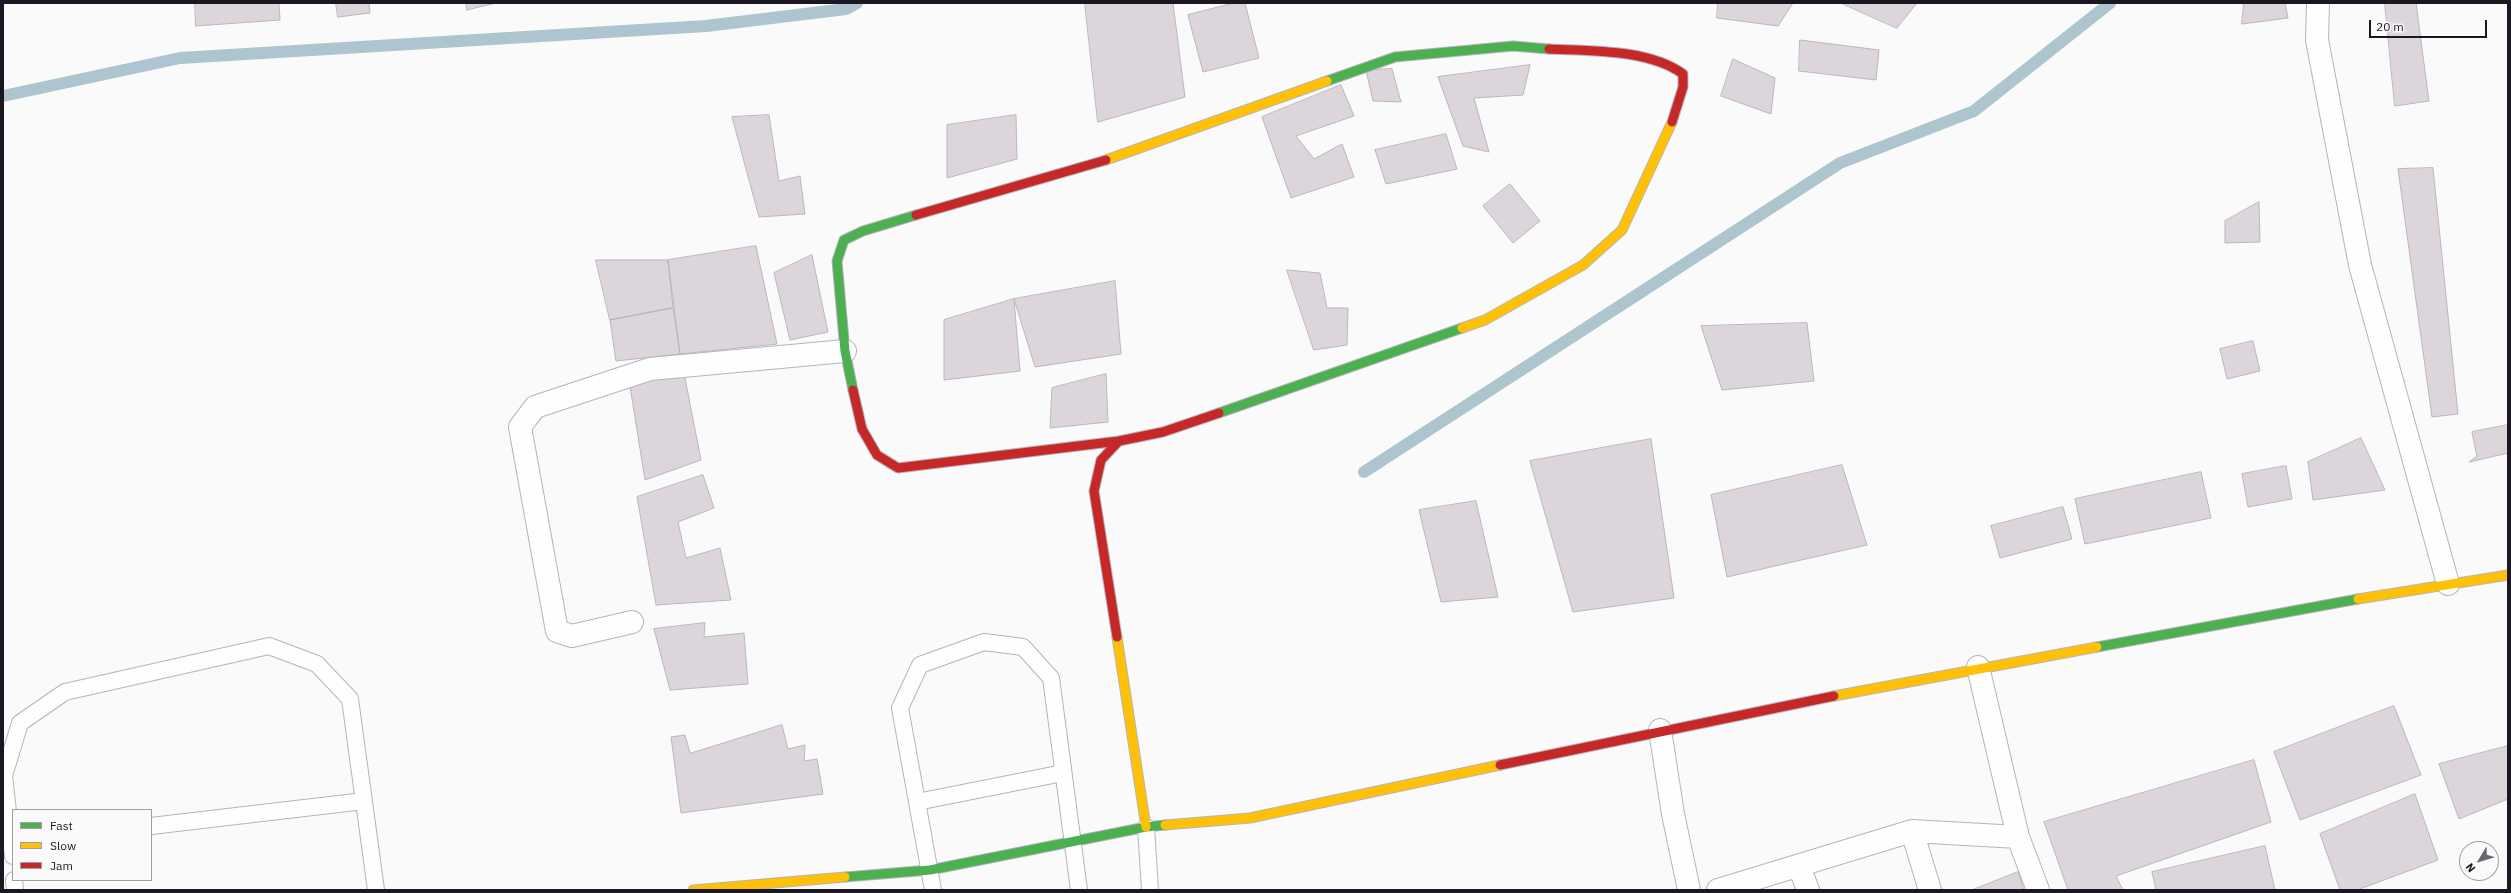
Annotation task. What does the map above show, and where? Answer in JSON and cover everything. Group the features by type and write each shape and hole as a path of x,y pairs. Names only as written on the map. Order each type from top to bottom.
{"street":[{"path":"2318,3 2317,40 2360,265 2448,584"},
{"path":"1512,46 1626,54 1672,66 1683,74 1683,87 1668,133 1622,230 1583,265 1485,320 1163,432 1119,441 898,468 877,455 862,429 845,351 837,261 844,240 863,231 1103,161 1395,57 1512,46"},
{"path":"632,622 572,636 557,631 520,427 535,407 650,369 845,351"},
{"path":"1119,441 1101,460 1094,491 1146,827"},
{"path":"694,890 838,884 930,870 1146,827 1250,818 1751,711 1889,687 1978,667 2508,574"},
{"path":"1978,667 2018,837 2038,890"},
{"path":"1660,730 1673,814 1689,890"},
{"path":"1718,890 1912,831 2018,837"},
{"path":"1912,831 1930,890"},
{"path":"1799,866 1808,890"}],"lane":[{"path":"933,890 900,708 920,665 984,642 1023,647 1051,678 1079,890"},
{"path":"12,839 4,776 20,723 65,692 269,646 317,664 350,699 376,890"},
{"path":"917,802 1063,773"},
{"path":"152,826 364,801"},
{"path":"1146,827 1150,890"}],"building":[{"path":"195,3 279,3 280,20 196,26"},
{"path":"336,3 369,3 370,13 338,17"},
{"path":"466,3 496,3 467,10"},
{"path":"1085,3 1173,3 1185,97 1098,122"},
{"path":"1234,3 1245,3 1259,58 1203,72 1188,15"},
{"path":"1718,3 1793,3 1778,26 1717,18"},
{"path":"1841,3 1917,3 1897,28"},
{"path":"2244,3 2285,3 2288,18 2242,24"},
{"path":"2385,3 2416,3 2429,101 2395,106"},
{"path":"1800,40 1879,50 1876,80 1799,71"},
{"path":"1733,59 1775,78 1771,114 1721,96"},
{"path":"1530,65 1523,95 1474,98 1489,152 1463,146 1438,77"},
{"path":"1392,69 1401,102 1373,101 1366,70"},
{"path":"1341,85 1354,116 1296,136 1314,159 1342,144 1354,177 1291,198 1262,117"},
{"path":"769,115 779,181 800,176 805,214 759,217 732,117"},
{"path":"1016,115 1017,159 947,178 947,125"},
{"path":"1446,134 1457,169 1386,184 1375,150"},
{"path":"2433,168 2458,414 2432,417 2398,169"},
{"path":"1510,184 1540,221 1513,243 1483,206"},
{"path":"2259,202 2260,242 2225,243 2225,221"},
{"path":"756,246 777,344 680,354 668,260"},
{"path":"812,255 828,332 790,340 774,273"},
{"path":"596,260 668,260 673,308 610,320"},
{"path":"1287,270 1320,273 1327,308 1348,308 1347,345 1314,350"},
{"path":"1115,281 1121,354 1035,367 1014,299"},
{"path":"1014,299 1020,371 944,380 944,320"},
{"path":"673,308 680,354 616,361 610,320"},
{"path":"1807,323 1814,381 1722,390 1701,326"},
{"path":"2253,341 2260,371 2227,379 2220,349"},
{"path":"684,373 701,460 645,480 629,380"},
{"path":"1106,374 1108,422 1050,428 1052,388"},
{"path":"2508,425 2508,453 2469,462 2477,456 2472,432"},
{"path":"2361,438 2385,490 2313,500 2308,462"},
{"path":"1651,439 1674,598 1573,612 1530,461"},
{"path":"1842,465 1867,545 1727,577 1711,495"},
{"path":"2286,466 2292,499 2248,507 2242,474"},
{"path":"2201,472 2211,518 2085,544 2075,499"},
{"path":"703,475 714,508 678,522 686,558 720,548 731,600 656,605 637,497"},
{"path":"1476,501 1498,597 1441,602 1419,510"},
{"path":"2063,507 2072,539 2000,558 1991,526"},
{"path":"705,623 704,637 744,633 748,684 670,690 654,629"},
{"path":"2394,706 2421,775 2300,820 2274,752"},
{"path":"782,725 788,749 805,745 804,761 817,759 823,794 681,813 671,737 685,735 690,753"},
{"path":"2508,746 2508,799 2459,819 2439,764"},
{"path":"2254,760 2271,822 2116,876 2123,890 2068,890 2044,822"},
{"path":"2415,794 2438,860 2357,890 2340,890 2320,834"},
{"path":"2265,846 2275,890 2156,890 2152,872"},
{"path":"2018,872 2024,890 1972,890"}],"waterway":[{"path":"3,96 180,58 706,26 846,9 857,3"},
{"path":"1364,472 1840,163 1974,111 2110,3"}],"traffic: fast":[{"path":"1327,81 1395,57 1513,46 1549,49"},
{"path":"853,390 845,351 837,261 844,240 863,231 916,215"},
{"path":"1219,413 1462,328"},
{"path":"2097,647 2358,599"},
{"path":"845,877 930,870 1146,827 1165,825"}],"traffic: slow":[{"path":"1106,160 1327,81"},
{"path":"1462,328 1485,320 1583,265 1622,230 1672,122"},
{"path":"2358,599 2508,575"},
{"path":"1117,637 1146,827"},
{"path":"1834,696 2097,647"},
{"path":"1165,825 1250,818 1500,765"},
{"path":"693,890 845,877"}],"traffic: jam":[{"path":"1549,49 1600,51 1636,56 1669,66 1683,74 1683,87 1672,122"},
{"path":"916,215 1106,160"},
{"path":"853,390 862,429 877,455 898,468 1119,441"},
{"path":"1117,637 1094,491 1101,460 1119,441 1163,432 1219,413"},
{"path":"1500,765 1834,696"}]}
